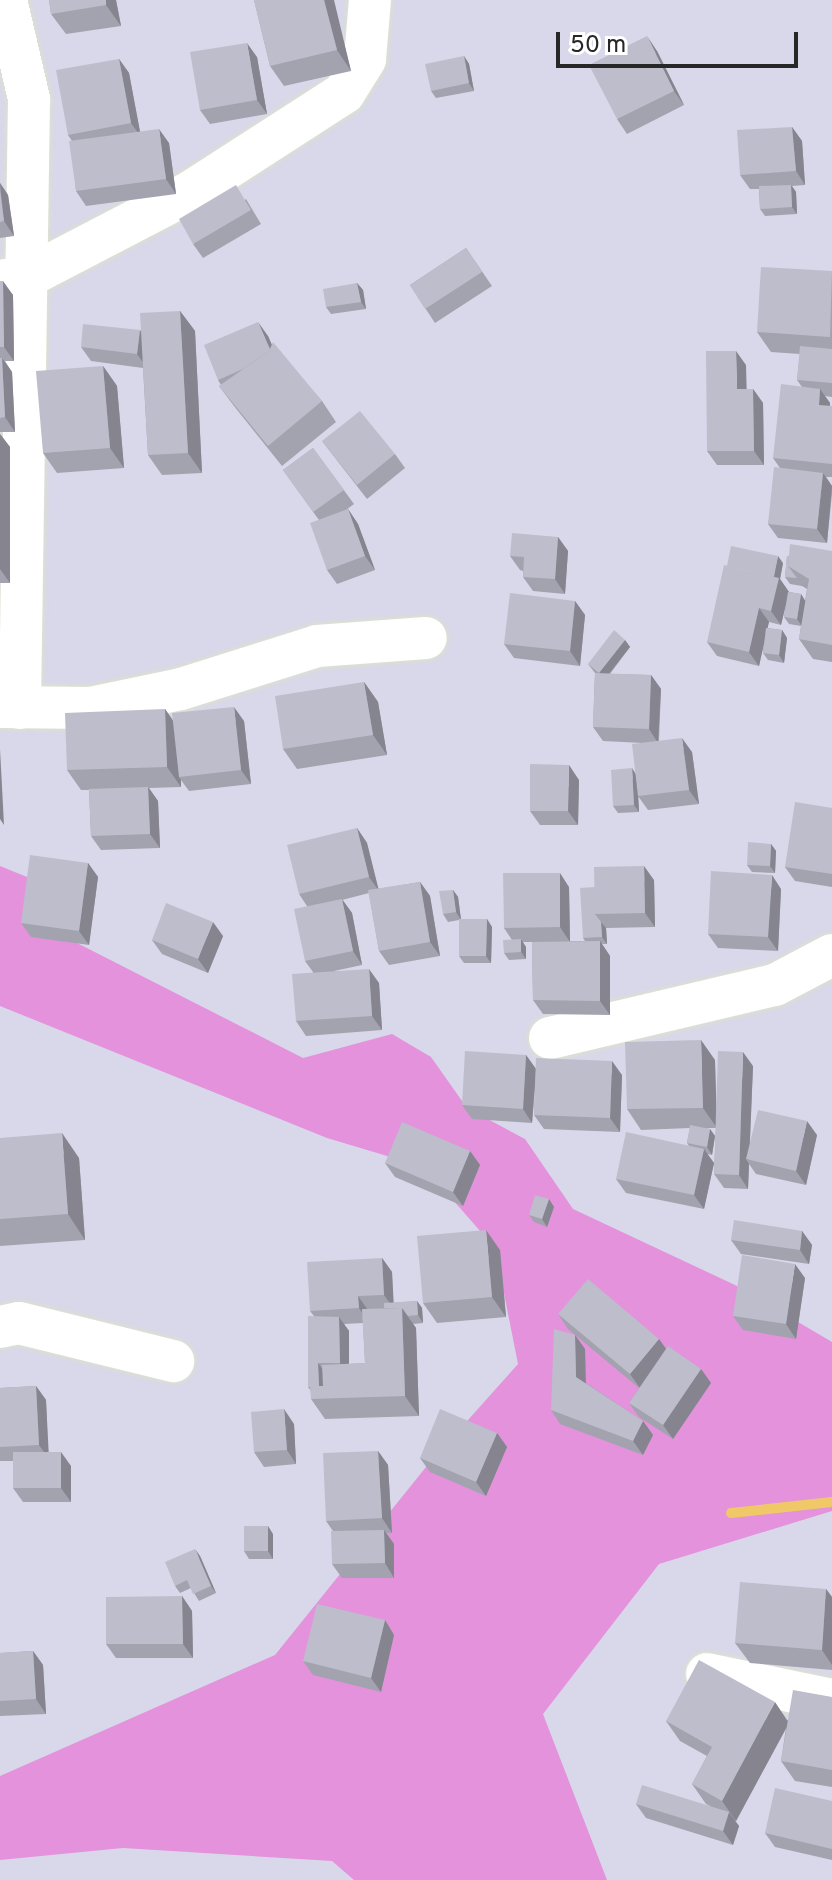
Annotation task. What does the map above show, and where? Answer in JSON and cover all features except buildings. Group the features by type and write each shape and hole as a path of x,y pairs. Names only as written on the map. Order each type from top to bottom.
{"street":[{"path":"6,0 29,99 14,279 10,708 90,708 181,689 317,646 426,638"},
{"path":"14,279 192,191 344,93 365,59 370,0"},
{"path":"550,1038 775,985 832,955"},
{"path":"0,1327 19,1323 173,1361"},
{"path":"707,1674 832,1700"}],"shaded area":[{"path":"0,866 27,877 77,943 303,1058 392,1034 431,1057 467,1108 525,1139 573,1209 735,1285 832,1342 832,1511 659,1564 543,1714 607,1880 354,1880 332,1861 123,1848 0,1860 0,1776 275,1655 426,1467 518,1364 495,1248 424,1167 327,1138 0,1006"}],"waterway":[{"path":"731,1513 832,1502"}]}
